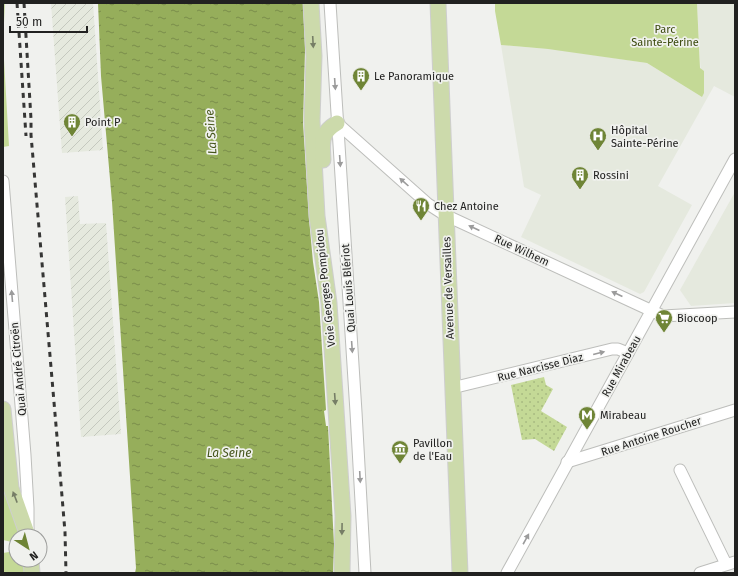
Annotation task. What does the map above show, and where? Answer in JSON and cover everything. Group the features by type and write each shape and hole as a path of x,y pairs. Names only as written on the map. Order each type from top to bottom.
{"main road":[{"name":"Voie Georges Pompidou","path":"311,3 314,56 312,121 313,145 317,216 329,303 343,516 342,573"},
{"name":"Avenue de Versailles","path":"438,3 460,573"},
{"path":"326,277 328,244 323,150 324,135 328,128 337,122"},
{"name":"Quai André Citroën","path":"3,409 11,488 25,528"}],"street":[{"name":"Quai Louis Blériot","path":"330,3 365,573"},
{"name":"Rue Wilhem","path":"337,122 428,204 445,215 653,310 663,316 735,312"},
{"name":"Rue Mirabeau","path":"507,573 735,159"},
{"name":"Quai André Citroën","path":"3,181 25,455 28,528"},
{"name":"Rue Narcisse Diaz","path":"452,388 612,349 628,353"},
{"name":"Rue Antoine Roucher","path":"567,462 735,410"},
{"path":"680,470 731,563 700,573"}],"shaded area":[{"path":"51,3 93,3 103,150 62,153"},
{"name":"Hôpital Sainte-Périne","path":"697,3 735,3 735,97 714,86 658,186 692,205 644,292 640,294 521,237 541,195 524,187 501,45 560,50 647,63 702,97"},
{"path":"735,192 735,303 691,306 680,290"},
{"path":"78,196 80,224 106,223 121,434 81,437 65,197"}],"green space":[{"path":"3,3 5,3 3,42"},
{"name":"Parc Sainte-Périne","path":"495,3 697,3 700,68 704,71 704,93 702,97 647,63 548,49 501,45"},
{"path":"3,42 9,146 3,147"},
{"path":"544,377 546,385 553,389 541,411 567,427 554,451 535,439 522,440 511,385"},
{"path":"3,486 19,528 8,528 8,541 3,540"},
{"path":"8,552 8,568 25,568 25,573 3,573 3,553"}],"water":[{"name":"La Seine","path":"98,3 303,3 305,50 303,123 309,219 319,302 326,410 324,411 326,426 328,426 334,545 333,573 135,573 136,568 112,202 101,76"}],"railway":[{"path":"17,3 26,136"},
{"path":"24,3 31,135 65,532 66,573"}],"place":[{"name":"Le Panoramique","path":"361,91"},
{"name":"Point P","path":"72,137"},
{"name":"Hôpital Sainte-Périne","path":"598,151"},
{"name":"Rossini","path":"580,190"},
{"name":"Chez Antoine","path":"421,221"},
{"name":"Biocoop","path":"664,333"},
{"name":"Mirabeau","path":"587,430"},
{"name":"Pavillon de l'Eau","path":"400,464"}]}
